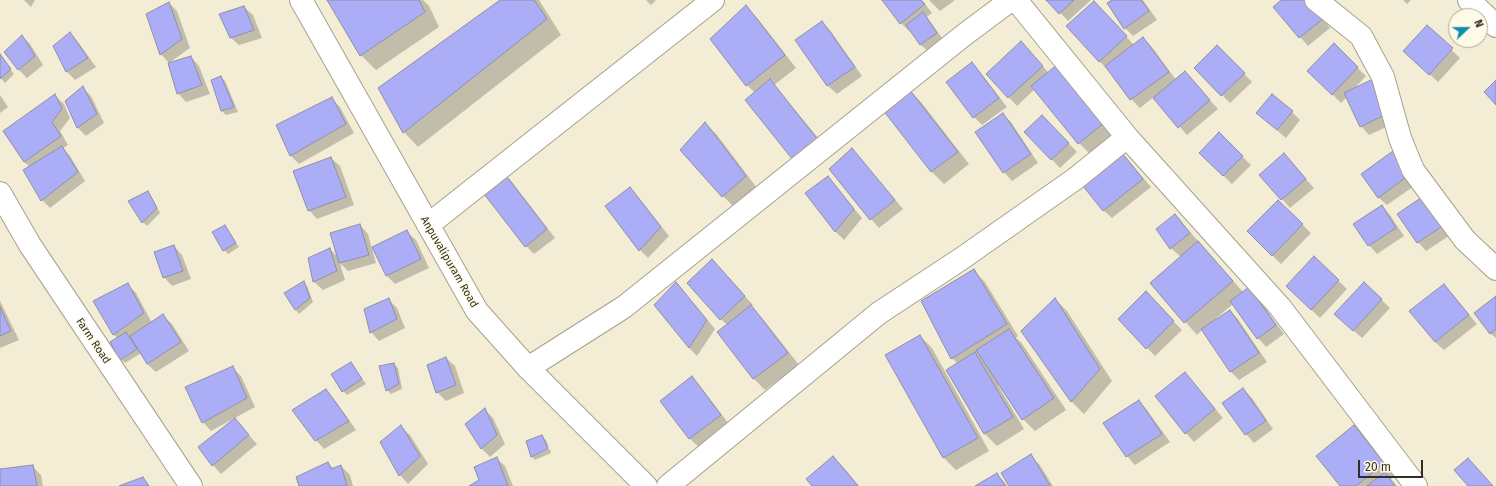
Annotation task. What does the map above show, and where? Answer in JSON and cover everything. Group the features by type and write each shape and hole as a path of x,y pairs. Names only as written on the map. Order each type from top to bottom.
{"street":[{"name":"Anpuvalipuram Road","path":"301,0 477,311 528,368 646,486"},
{"path":"428,225 713,0"},
{"path":"528,368 624,306 964,35 1011,0"},
{"path":"1016,0 1127,137 1280,307 1416,486"},
{"path":"1316,0 1361,36 1383,77 1400,138 1413,170 1465,240 1496,269"},
{"path":"1469,0 1496,26"},
{"path":"668,486 879,313 961,259 1075,179 1127,137"},
{"name":"Farm Road","path":"0,193 30,246 191,486"}],"building":[{"path":"327,0 419,0 425,12 360,56"},
{"path":"500,0 534,0 547,19 403,133 378,88"},
{"path":"882,0 921,0 925,4 900,24"},
{"path":"1046,0 1074,0 1059,14"},
{"path":"1112,0 1141,0 1149,11 1124,29 1107,3"},
{"path":"1281,0 1307,0 1323,19 1299,38 1273,7"},
{"path":"1094,1 1127,36 1099,62 1066,26"},
{"path":"169,2 182,39 160,55 146,14"},
{"path":"746,5 785,55 746,86 710,39"},
{"path":"244,6 254,30 230,38 219,14"},
{"path":"923,12 937,33 920,45 906,25"},
{"path":"822,21 855,67 827,86 795,40"},
{"path":"1427,25 1448,44 1448,48 1453,48 1429,75 1403,51"},
{"path":"70,32 88,58 66,72 53,46"},
{"path":"22,35 35,56 18,70 4,52"},
{"path":"1143,37 1169,72 1130,100 1105,66"},
{"path":"1021,41 1043,66 1008,98 986,74"},
{"path":"1334,43 1358,67 1332,95 1307,71"},
{"path":"1217,45 1245,73 1221,96 1194,68"},
{"path":"0,54 11,69 0,79"},
{"path":"191,56 202,85 177,94 168,63"},
{"path":"972,62 999,98 973,118 946,82"},
{"path":"1058,64 1105,122 1078,144 1031,86"},
{"path":"1185,71 1210,100 1178,128 1153,98"},
{"path":"221,76 234,107 221,111 211,80"},
{"path":"770,79 818,140 793,160 745,100"},
{"path":"1373,79 1389,113 1360,127 1344,93"},
{"path":"1496,80 1496,105 1484,92"},
{"path":"83,86 97,114 77,128 65,101"},
{"path":"909,89 958,152 931,172 883,110"},
{"path":"55,94 62,109 52,122 61,136 24,162 3,131"},
{"path":"1272,94 1293,111 1277,130 1256,113"},
{"path":"332,97 346,124 290,156 276,125"},
{"path":"1003,113 1031,154 1003,173 975,132"},
{"path":"1042,115 1069,143 1051,160 1024,132"},
{"path":"705,122 746,176 722,197 680,150"},
{"path":"1219,132 1243,156 1223,176 1199,153"},
{"path":"62,146 78,172 41,201 23,170"},
{"path":"852,148 895,200 870,220 829,169"},
{"path":"1119,149 1143,179 1103,211 1079,181"},
{"path":"1393,151 1409,175 1378,198 1361,174"},
{"path":"1284,153 1306,179 1281,200 1259,175"},
{"path":"331,157 346,197 308,211 293,171"},
{"path":"504,173 547,229 525,247 481,190"},
{"path":"828,176 854,209 835,232 805,193"},
{"path":"630,187 661,227 639,251 605,206"},
{"path":"148,191 157,208 142,223 128,201"},
{"path":"1425,195 1444,225 1417,243 1397,214"},
{"path":"1278,200 1303,224 1272,256 1247,231"},
{"path":"1382,205 1396,228 1368,246 1353,224"},
{"path":"1175,214 1190,233 1170,249 1156,229"},
{"path":"360,224 369,255 339,263 330,233"},
{"path":"225,225 236,243 223,251 212,232"},
{"path":"407,230 421,259 386,276 372,247"},
{"path":"1198,241 1233,281 1184,323 1150,283"},
{"path":"174,245 183,271 163,278 154,252"},
{"path":"330,248 337,271 313,282 308,258"},
{"path":"1314,256 1339,280 1311,310 1286,286"},
{"path":"712,259 745,296 720,320 687,283"},
{"path":"974,269 1007,324 951,359 921,301"},
{"path":"304,281 310,298 295,310 284,293"},
{"path":"676,282 707,320 689,348 654,305"},
{"path":"1364,282 1382,299 1353,331 1334,314"},
{"path":"128,283 144,313 113,335 93,301"},
{"path":"1444,284 1469,315 1435,342 1409,311"},
{"path":"1249,287 1276,325 1257,339 1230,301"},
{"path":"1146,291 1174,321 1146,349 1118,319"},
{"path":"1496,296 1496,329 1490,334 1474,313"},
{"path":"389,298 397,319 370,333 364,309"},
{"path":"1055,298 1100,369 1071,402 1021,331"},
{"path":"751,305 788,353 753,379 717,332"},
{"path":"0,307 11,331 0,336"},
{"path":"1230,310 1259,353 1230,372 1201,329"},
{"path":"163,314 181,342 147,364 130,336"},
{"path":"1009,329 1054,398 1022,420 976,350"},
{"path":"126,332 137,349 120,360 110,342"},
{"path":"920,335 978,438 943,458 885,355"},
{"path":"975,352 1013,417 984,434 946,370"},
{"path":"446,357 456,385 436,393 427,365"},
{"path":"351,362 362,379 342,392 331,374"},
{"path":"394,363 399,384 386,391 379,366"},
{"path":"233,366 247,398 202,423 185,387"},
{"path":"1185,372 1215,409 1185,434 1155,396"},
{"path":"692,376 721,415 689,439 660,401"},
{"path":"1243,388 1266,421 1245,435 1222,403"},
{"path":"326,389 349,421 315,441 292,410"},
{"path":"1139,400 1162,434 1126,457 1103,423"},
{"path":"485,408 497,435 481,449 465,424"},
{"path":"235,418 249,435 212,466 198,447"},
{"path":"401,425 420,456 399,476 380,442"},
{"path":"1354,425 1384,463 1356,486 1340,486 1316,456"},
{"path":"542,435 548,449 531,457 526,441"},
{"path":"1031,454 1050,486 1009,486 1001,473"},
{"path":"833,456 858,486 812,486 806,479"},
{"path":"497,457 508,486 469,486 479,480 474,467"},
{"path":"1468,458 1493,486 1468,486 1454,470"},
{"path":"328,462 331,469 341,465 347,486 299,486 296,477"},
{"path":"33,465 37,486 0,486 0,469"},
{"path":"1385,472 1395,486 1367,486"},
{"path":"997,473 1005,486 975,486"},
{"path":"143,477 149,486 119,486"}]}
